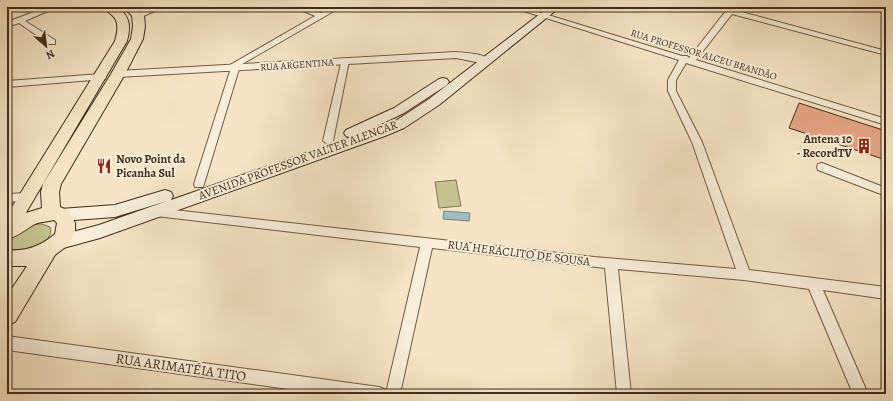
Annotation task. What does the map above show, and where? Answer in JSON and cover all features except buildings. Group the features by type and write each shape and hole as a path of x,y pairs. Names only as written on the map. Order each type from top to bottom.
{"main road":[{"path":"7,233 15,216 101,77 121,41 124,30 124,22 120,15 109,7"},
{"name":"AVENIDA PROFESSOR VALTER ALENCAR","path":"55,214 102,213 126,209 360,130 403,109 481,59 540,12 555,7"},
{"path":"55,214 50,192 52,184 118,74 137,39 139,26 134,11"},
{"name":"AVENIDA PROFESSOR VALTER ALENCAR","path":"52,246 85,236 380,133 399,125 434,102 481,59"},
{"path":"7,233 15,226 33,217 55,214 65,219 67,224 62,237 52,246 7,315"},
{"path":"7,258 16,260 26,258 52,246"}],"street":[{"path":"7,25 53,7"},
{"path":"134,11 160,7"},
{"path":"298,7 321,16"},
{"path":"199,184 231,69 337,7"},
{"name":"RUA PROFESSOR ALCEU BRANDÃO","path":"515,7 540,12 886,122"},
{"path":"744,275 697,142 672,91 672,80 687,59 732,9 886,53"},
{"path":"19,20 52,42"},
{"name":"RUA ARGENTINA","path":"118,74 231,69 456,55 481,59"},
{"path":"328,141 345,61"},
{"path":"7,84 101,77"},
{"path":"822,167 886,192"},
{"path":"7,198 27,196"},
{"name":"RUA HERÁCLITO DE SOUSA","path":"153,211 611,264 744,275 813,283 886,294"},
{"path":"393,394 427,243"},
{"path":"611,264 624,394"},
{"path":"813,283 861,394"},
{"name":"RUA ARIMATÉIA TITO","path":"7,343 379,394"}],"shaded area":[{"path":"456,180 461,206 439,208 435,182"},
{"path":"36,224 42,224 50,227 51,231 48,239 33,250 13,251 11,242 13,238 22,230"}],"water":[{"path":"444,211 470,213 469,221 443,219"}],"place":[{"name":"Antena 10 - RecordTV","path":"864,146"},
{"name":"Novo Point da Picanha Sul","path":"104,166"}]}
